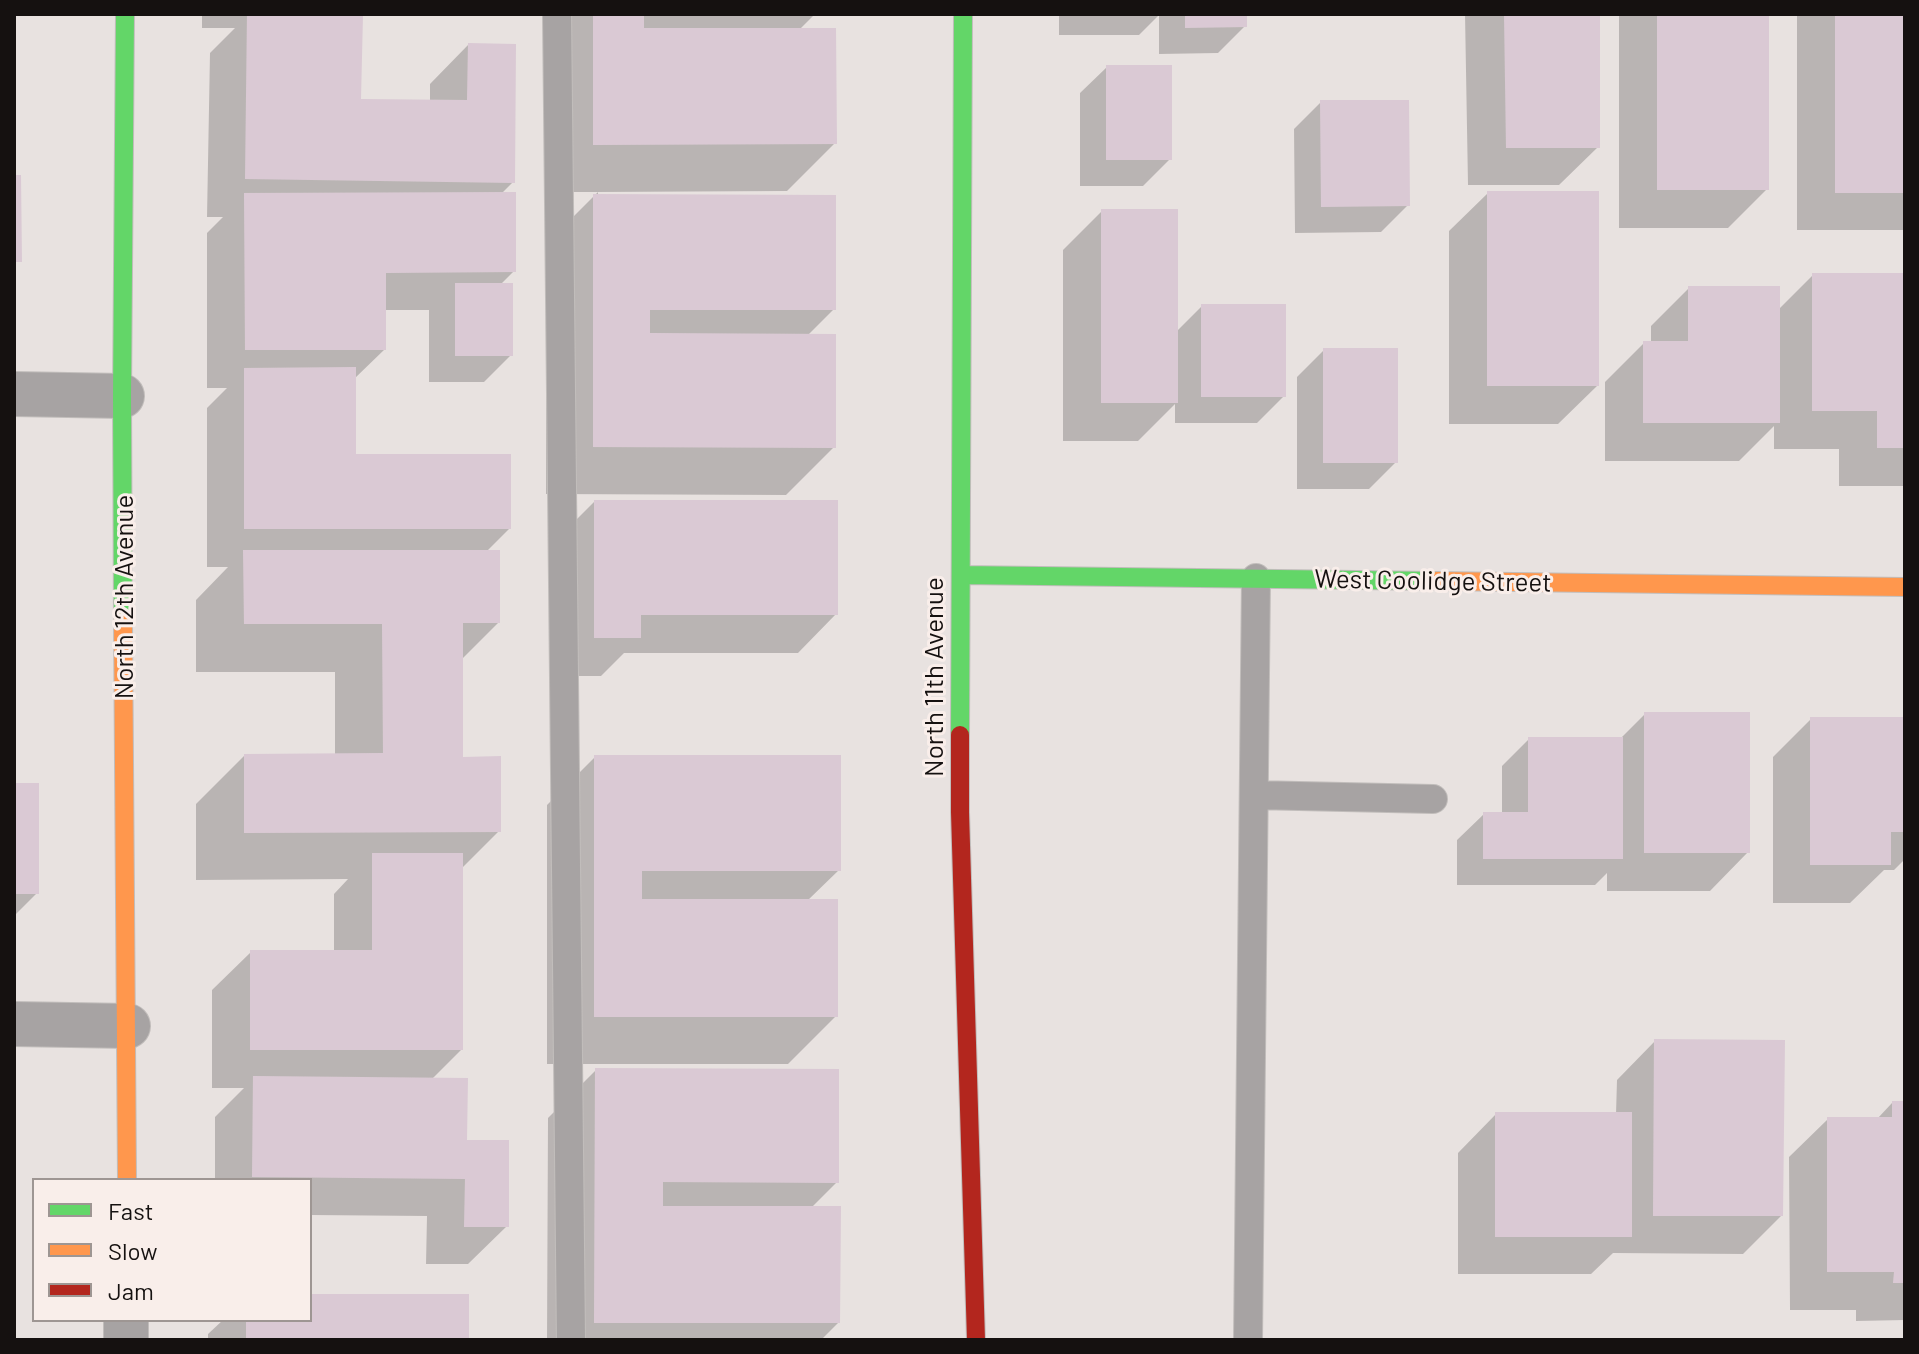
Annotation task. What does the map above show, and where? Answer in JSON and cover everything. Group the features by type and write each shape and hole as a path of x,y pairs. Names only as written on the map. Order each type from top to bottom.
{"street":[{"name":"North 12th Avenue","path":"125,14 122,396 127,1178"},
{"name":"North 11th Avenue","path":"963,14 960,812 976,1340"},
{"path":"14,394 122,396"},
{"name":"West Coolidge Street","path":"961,575 1905,587"},
{"path":"14,1024 128,1026"}],"lane":[{"path":"557,14 571,1340"},
{"path":"1248,1340 1256,578"},
{"path":"1254,795 1433,799"}],"building":[{"path":"247,14 363,15 361,99 467,100 468,43 516,44 515,183 245,179"},
{"path":"593,14 644,14 644,28 836,28 837,144 593,145"},
{"path":"1185,14 1247,14 1247,27 1185,28"},
{"path":"1504,14 1600,14 1600,148 1506,148"},
{"path":"1657,14 1769,14 1769,190 1657,190"},
{"path":"1835,14 1905,14 1905,193 1835,193"},
{"path":"1106,65 1172,65 1172,160 1106,160"},
{"path":"1320,100 1409,100 1410,206 1321,207"},
{"path":"14,175 21,175 22,262 14,262"},
{"path":"1487,191 1599,191 1599,386 1487,386"},
{"path":"516,192 516,272 386,273 386,350 245,350 244,193"},
{"path":"593,194 836,195 836,310 650,310 650,333 836,334 836,448 593,447"},
{"path":"1101,209 1178,209 1178,403 1101,403"},
{"path":"1812,273 1905,273 1905,448 1877,448 1877,411 1812,411"},
{"path":"455,283 513,283 513,356 455,356"},
{"path":"1688,286 1780,286 1780,423 1643,423 1643,341 1688,341"},
{"path":"1201,304 1286,304 1286,397 1201,397"},
{"path":"1323,348 1398,348 1398,463 1323,463"},
{"path":"356,367 356,454 511,454 511,529 244,529 244,368"},
{"path":"594,500 838,500 838,615 641,615 641,638 594,638"},
{"path":"243,550 500,550 500,623 463,623 463,757 501,756 501,832 244,833 244,754 383,753 382,624 244,624"},
{"path":"1644,712 1750,712 1750,853 1644,853"},
{"path":"1810,717 1905,717 1905,832 1891,832 1891,865 1810,865"},
{"path":"1528,737 1623,737 1623,859 1483,859 1483,812 1528,812"},
{"path":"594,755 841,755 841,871 642,871 642,899 838,899 838,1017 594,1017"},
{"path":"14,783 39,783 39,894 14,894"},
{"path":"372,853 463,853 463,1050 250,1050 250,950 372,950"},
{"path":"1654,1039 1785,1040 1783,1216 1653,1216"},
{"path":"595,1068 839,1069 839,1183 663,1182 663,1206 841,1206 840,1323 594,1323"},
{"path":"253,1076 468,1078 467,1140 509,1140 509,1227 464,1227 465,1179 252,1177"},
{"path":"1892,1101 1905,1101 1905,1283 1893,1283 1894,1272 1827,1272 1827,1117 1892,1117"},
{"path":"1495,1112 1632,1112 1632,1237 1495,1237"},
{"path":"312,1294 469,1294 469,1340 246,1340 246,1322 312,1322"}],"traffic: fast":[{"path":"123,622 125,14"},
{"path":"960,735 963,14"},
{"path":"961,575 1436,581"}],"traffic: slow":[{"path":"1436,581 1905,587"},
{"path":"123,622 127,1178"}],"traffic: jam":[{"path":"960,735 976,1340"}]}
